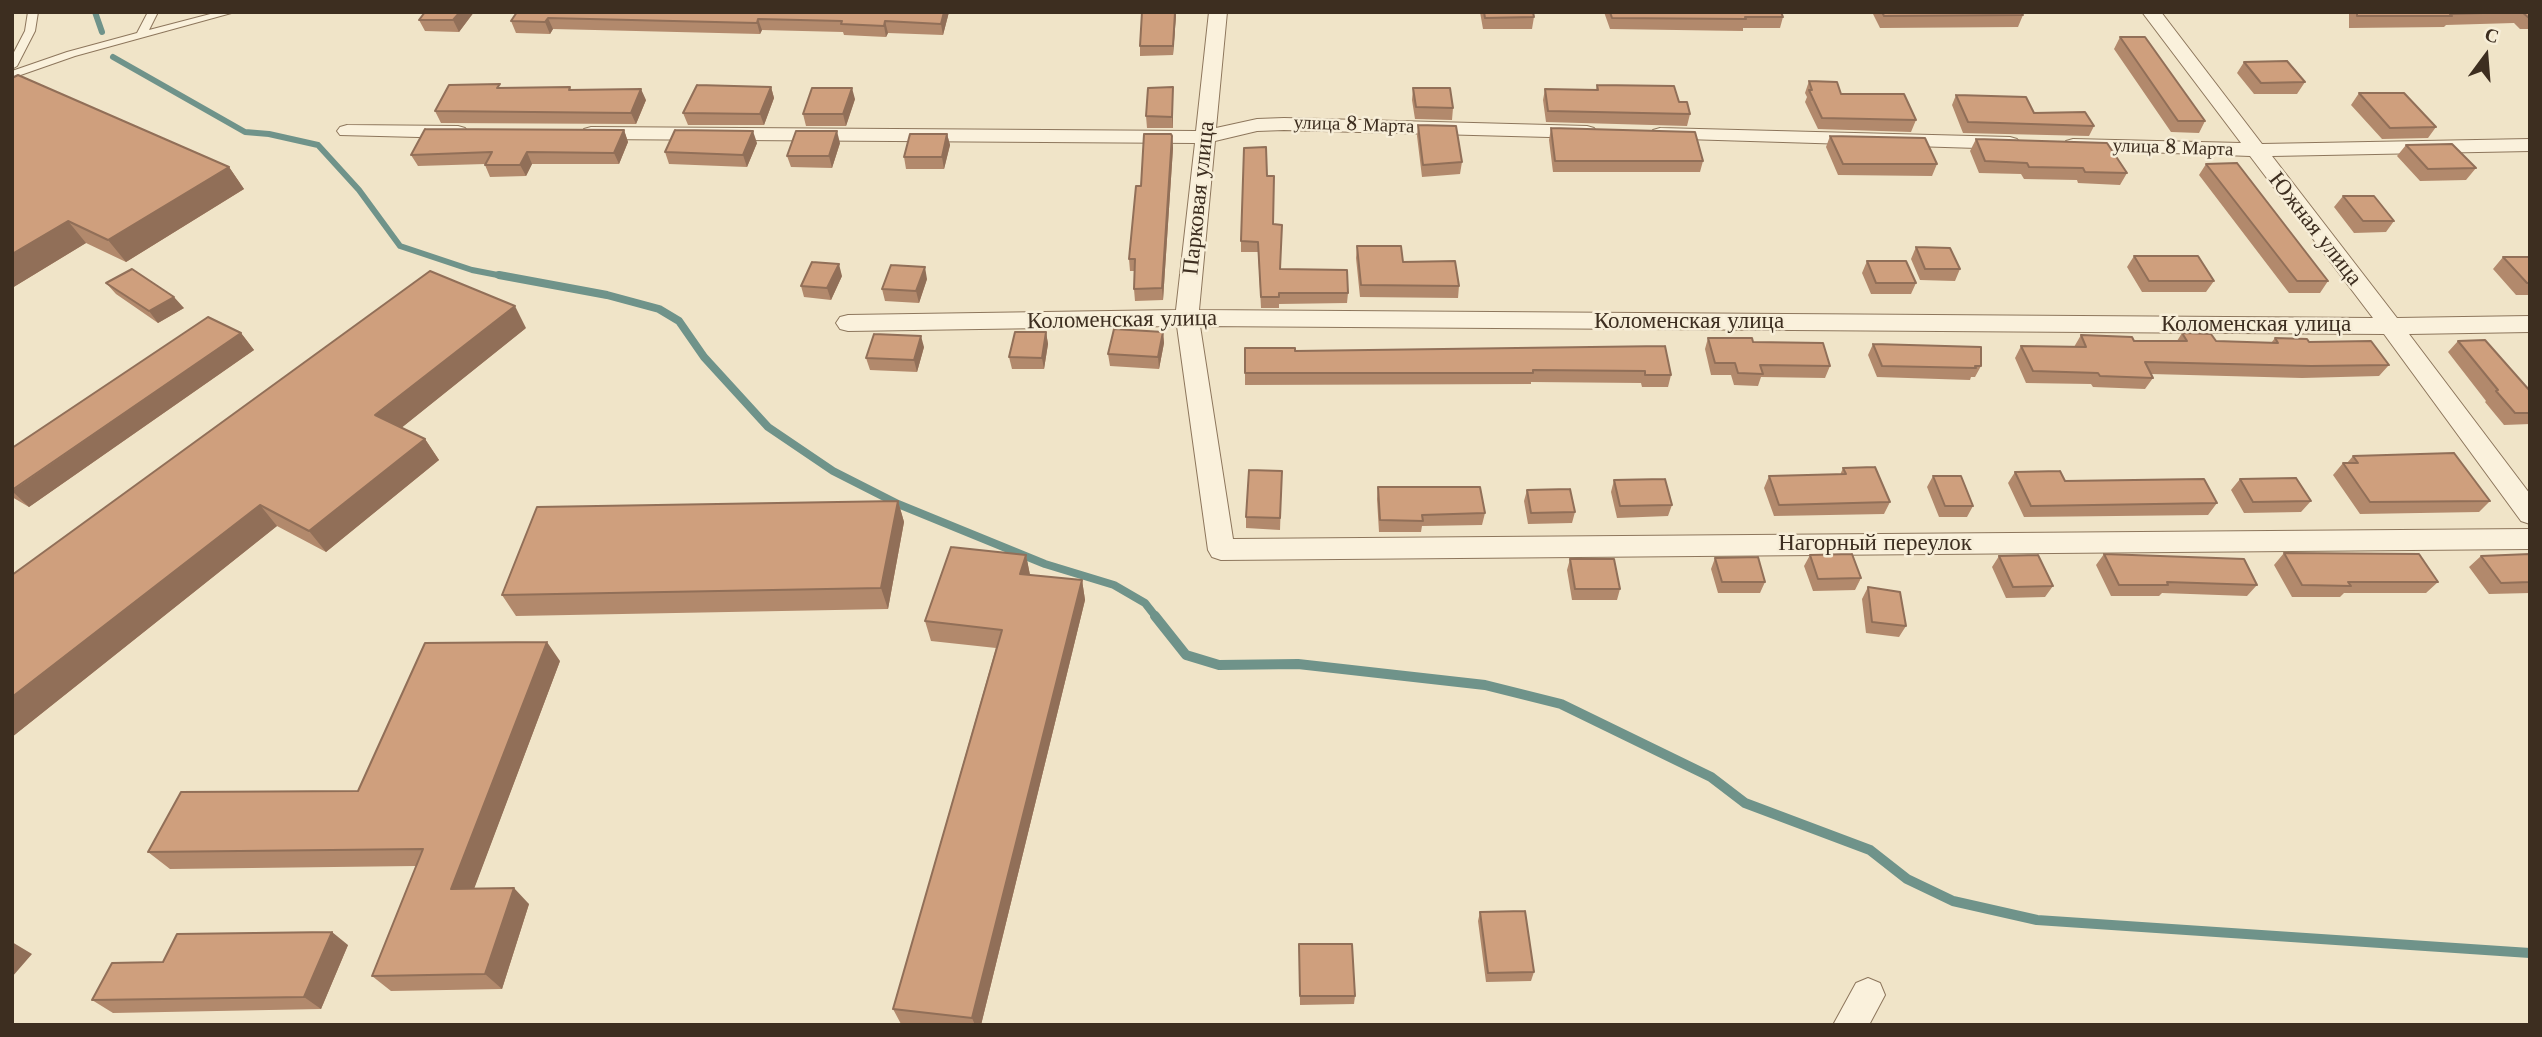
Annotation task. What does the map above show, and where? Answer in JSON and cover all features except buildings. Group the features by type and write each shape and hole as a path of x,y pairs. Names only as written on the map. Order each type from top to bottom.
{"street":[{"name":"Парковая улица","path":"1219,12 1188,318 1221,550"},
{"name":"Южная улица","path":"2151,12 2391,326 2530,514"},
{"name":"улица 8 Марта","path":"569,133 1205,136 1256,125 1283,124 1604,132"},
{"path":"347,131 472,132"},
{"name":"улица 8 Марта","path":"1645,133 2254,150 2530,145"},
{"name":"Коломенская улица","path":"848,323 1188,318 2391,326 2530,324"},
{"name":"Нагорный переулок","path":"1221,550 2530,539"},
{"path":"1850,1025 1868,995"}],"lane":[{"path":"12,66 30,31 33,12"},
{"path":"142,34 153,12"},
{"path":"12,75 71,54 230,12"}],"waterway":[{"path":"95,12 102,32"},
{"path":"113,57 245,132 269,134 318,145 359,190 400,246 472,270 508,277"},
{"path":"499,275 607,295 659,309 679,321 704,357 768,427 833,471 898,504 1045,564 1114,585 1145,603 1156,617"},
{"path":"1155,616 1186,655 1219,665 1298,664 1485,685 1561,704 1711,777 1745,803 1870,850 1907,879 1953,901 2037,920 2530,953"}]}
